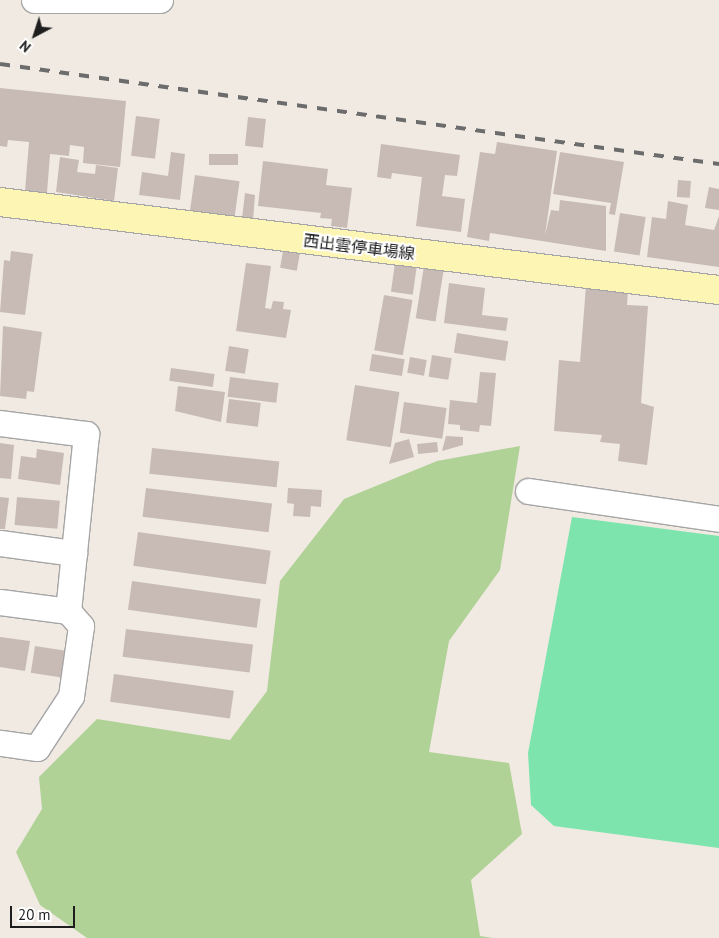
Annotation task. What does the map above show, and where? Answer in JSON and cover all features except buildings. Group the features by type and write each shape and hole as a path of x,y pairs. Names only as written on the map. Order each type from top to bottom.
{"main road":[{"name":"西出雲停車場線","path":"0,202 719,290"}],"street":[{"path":"34,0 160,0"},
{"path":"0,424 86,434 68,611"},
{"path":"528,491 719,519"},
{"path":"0,543 74,553"},
{"path":"0,602 68,611 81,626 71,696 37,748 0,743"}],"green space":[{"path":"520,446 500,570 449,641 429,752 509,763 522,834 471,880 480,936 493,938 87,938 40,905 16,852 42,809 39,777 97,719 230,740 267,691 280,581 344,499 437,461"},
{"path":"572,517 719,536 719,848 554,826 531,805 528,753"}],"railway":[{"path":"0,64 719,164"}]}
